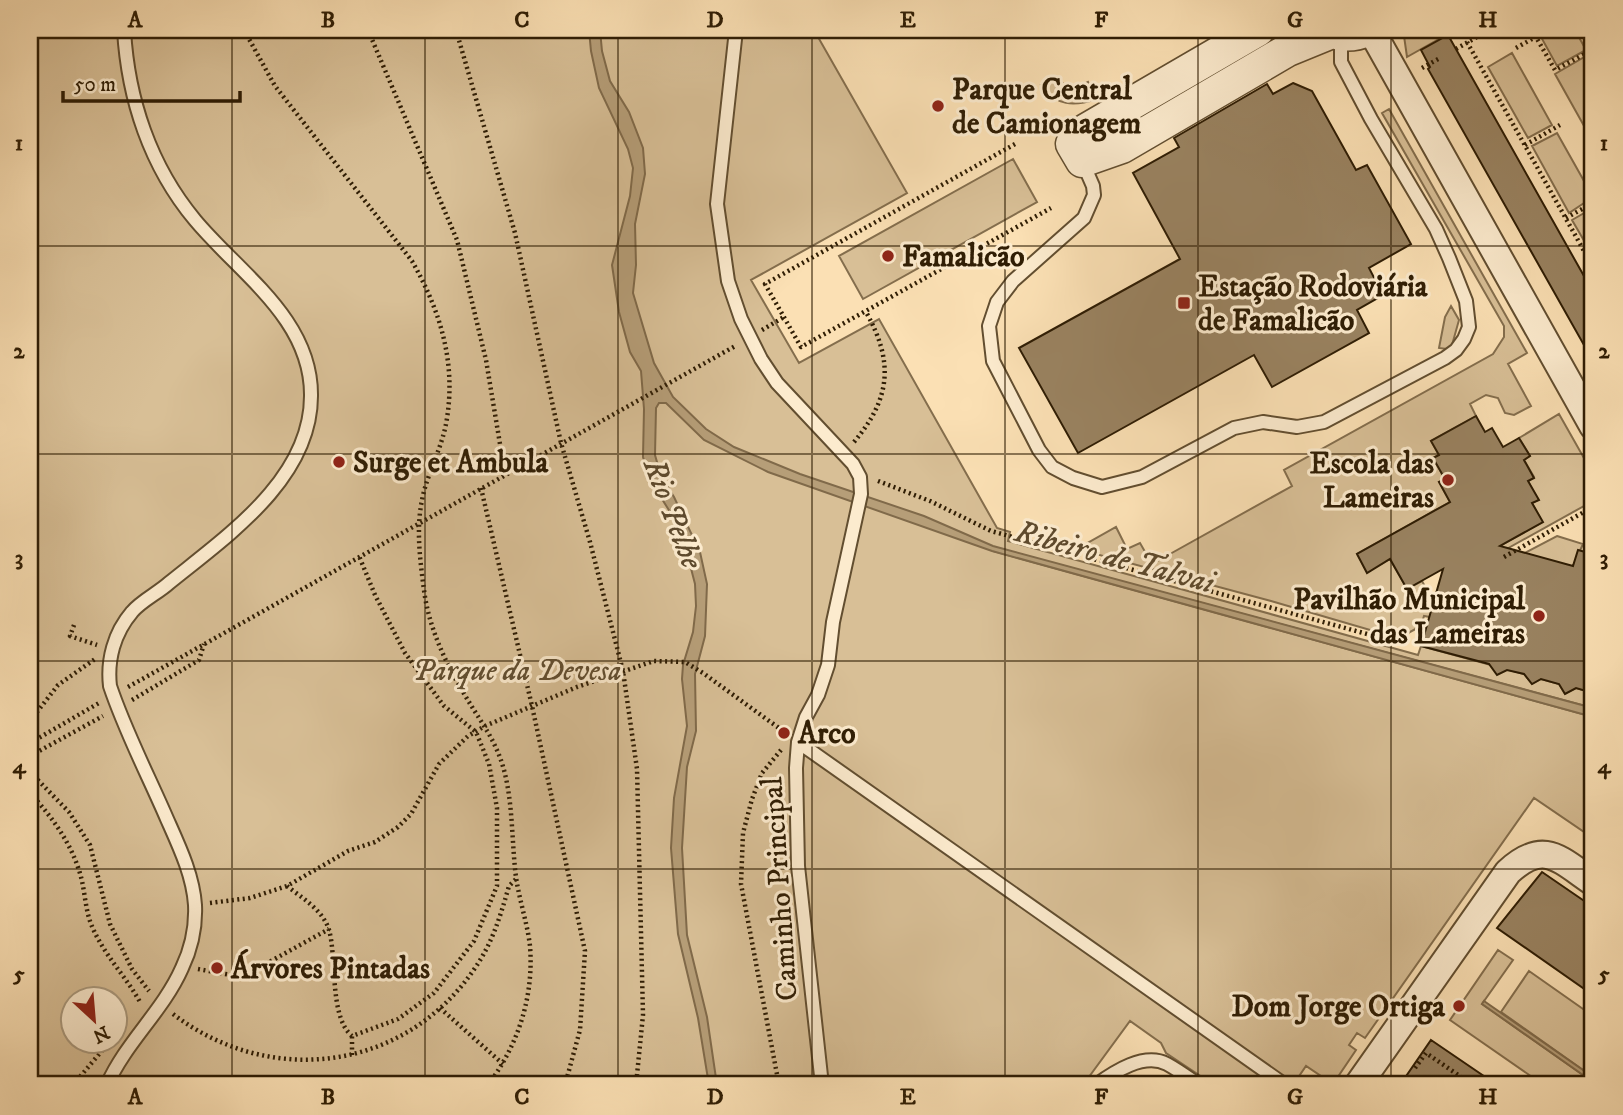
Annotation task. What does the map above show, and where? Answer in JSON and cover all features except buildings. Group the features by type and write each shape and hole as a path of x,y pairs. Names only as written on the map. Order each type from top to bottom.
{"street":[{"path":"1258,30 1086,130 1072,144 1082,161 1122,147 1288,50 1348,31 1593,426"},
{"path":"1358,1085 1508,872 1524,858 1537,853 1551,855 1593,882"}],"lane":[{"path":"107,1085 127,1051 162,1006 183,966 191,943 195,904 189,874 178,842 110,686 108,672 111,650 121,627 133,611 206,553 274,489 293,462 303,439 311,396 303,352 283,316 194,220 161,170 131,90 124,30"},
{"name":"Caminho Principal","path":"736,30 717,204 728,281 749,338 777,383 843,451 860,477 861,494 832,622 828,665 798,742 796,768 798,866 822,1085"},
{"path":"1082,161 1094,195 1084,218 1013,281 997,302 989,326 993,360 1039,450 1052,467 1073,478 1102,487 1142,477 1234,428 1263,422 1297,427 1324,422 1445,358 1456,350 1469,327 1465,301 1440,238 1341,62 1348,31"},
{"path":"798,742 1285,1085"},
{"path":"1096,1085 1126,1066 1150,1060 1164,1062 1199,1085"}],"path":[{"path":"30,97 34,72 35,30"},
{"path":"244,30 275,86 412,261 429,291 440,319 447,350 449,382 446,424 422,498 419,522 424,592 432,626 451,671 485,726 503,764 516,879 530,947 524,1017 503,1064 488,1085"},
{"path":"368,30 457,240 486,360 505,474"},
{"path":"456,30 515,233 561,443 623,671 637,769 638,796 642,1015 636,1085"},
{"path":"1455,49 1489,30"},
{"path":"1532,30 1555,71 1592,50 1580,30"},
{"path":"1516,48 1548,30"},
{"path":"1467,42 1593,267"},
{"path":"1422,68 1440,58"},
{"path":"1525,145 1560,125"},
{"path":"1015,144 765,284 801,347 1051,208"},
{"path":"1566,218 1593,203"},
{"path":"843,451 870,422 881,400 885,375 883,354 876,330 866,312"},
{"path":"773,324 784,317"},
{"path":"132,684 749,338"},
{"path":"860,477 887,483 920,496 991,531 1389,640"},
{"path":"481,488 585,951 580,1030 565,1085"},
{"path":"1504,557 1584,512 1593,528"},
{"path":"352,1036 398,1018 433,993 474,941 497,886 497,808 489,764 475,732 444,706 405,653 375,595 359,556"},
{"path":"74,625 70,636 111,650"},
{"path":"30,721 58,685 111,650"},
{"path":"195,904 250,898 287,886 348,851 375,842 398,827 411,814 439,764 475,732 577,687 654,661 685,662 798,742"},
{"path":"30,743 99,703"},
{"path":"779,1085 741,884 743,833 762,773 774,755 786,746 798,742"},
{"path":"30,772 69,812 90,845 110,924 132,969 162,1006 192,1029 225,1046 257,1056 288,1060 352,1055 387,1043 440,1008 471,974 491,943 509,886 516,879"},
{"path":"30,793 68,843 81,878 90,921 103,951 140,1002 133,1012"},
{"path":"287,886 318,911 329,929 337,998 344,1029 352,1036 352,1055"},
{"path":"497,886 509,886"},
{"path":"183,966 242,977 329,929"},
{"path":"440,1008 503,1064"},
{"path":"1415,1068 1426,1053 1473,1085"},
{"path":"73,1085 97,1056"}],"green space":[{"name":"Parque da Devesa","path":"30,30 814,30 907,193 751,280 799,363 879,319 997,528 1010,532 1008,541 1418,655 1421,646 1524,674 1532,684 1541,679 1559,684 1565,694 1576,688 1593,693 1593,708 993,547 993,551 1593,717 1593,838 1534,798 1365,1038 1357,1033 1349,1045 1356,1050 1333,1084 1306,1066 1293,1085 1214,1085 1166,1053 1161,1043 1130,1021 1083,1085 30,1085"},
{"path":"1405,30 1445,30 1451,41 1439,39 1407,57"},
{"path":"1555,30 1575,30 1586,50 1557,66 1541,37"},
{"path":"1593,52 1593,142 1555,74"},
{"path":"1512,53 1552,125 1528,138 1488,67"},
{"path":"1055,77 1070,86 1088,82 1096,99 1073,104 1059,101 1041,85"},
{"name":"Escola das Lameiras","path":"1389,109 1527,353 1508,364 1531,406 1514,415 1505,413 1498,398 1486,395 1470,404 1476,416 1431,441 1439,455 1433,458 1445,479 1439,482 1450,502 1357,554 1367,572 1390,559 1407,589 1422,581 1442,617 1451,621 1424,616 1421,626 1401,637 1394,637 1077,549 1116,527 1127,549 1140,543 1152,564 1292,486 1284,470 1493,354 1504,337 1504,326 1382,113"},
{"path":"1557,133 1593,197 1569,213 1532,146"},
{"path":"1013,159 1037,202 863,299 839,256"},
{"path":"1593,208 1593,256 1572,220"},
{"path":"1451,306 1459,320 1452,345 1447,349 1439,348 1445,317"},
{"path":"1559,414 1593,474 1593,501 1503,551 1500,546 1542,522 1532,503 1538,500 1528,481 1534,477 1524,460 1530,456 1519,438"},
{"path":"1557,536 1583,544 1573,566 1502,565"},
{"path":"1498,950 1513,960 1482,1004 1593,1082 1593,1085 1531,1085 1535,1079 1450,1020"},
{"path":"1529,971 1593,1016 1593,1077 1501,1012"}],"water":[{"name":"Rio Pelhe","path":"589,30 600,30 610,81 629,112 643,148 645,174 635,224 636,265 633,293 654,363 673,397 706,429 734,447 800,474 924,516 993,546 1593,708 1593,717 992,551 768,472 704,440 666,403 659,403 656,408 655,455 661,476 700,552 707,584 705,636 695,674 696,731 687,767 682,848 687,935 707,1017 717,1085 709,1085 698,1018 678,934 671,848 674,798 687,726 682,679 683,665 693,632 695,584 687,553 672,515 650,480 643,457 644,409 641,371 630,352 619,312 612,265 630,196 633,168 628,149 599,88"},
{"path":"1484,1001 1593,1077 1593,1082 1482,1004"}],"place":[{"name":"Parque Central de Camionagem","path":"938,106"},
{"name":"Famalicão","path":"888,256"},
{"name":"Estação Rodoviária de Famalicão","path":"1184,303"},
{"name":"Surge et Ambula","path":"339,462"},
{"name":"Escola das Lameiras","path":"1448,480"},
{"name":"Pavilhão Municipal das Lameiras","path":"1539,616"},
{"name":"Arco","path":"784,733"},
{"name":"Árvores Pintadas","path":"217,968"},
{"name":"Dom Jorge Ortiga","path":"1459,1006"}],"water label":[{"name":"Ribeiro de Talvai","path":"1115,556"}]}
